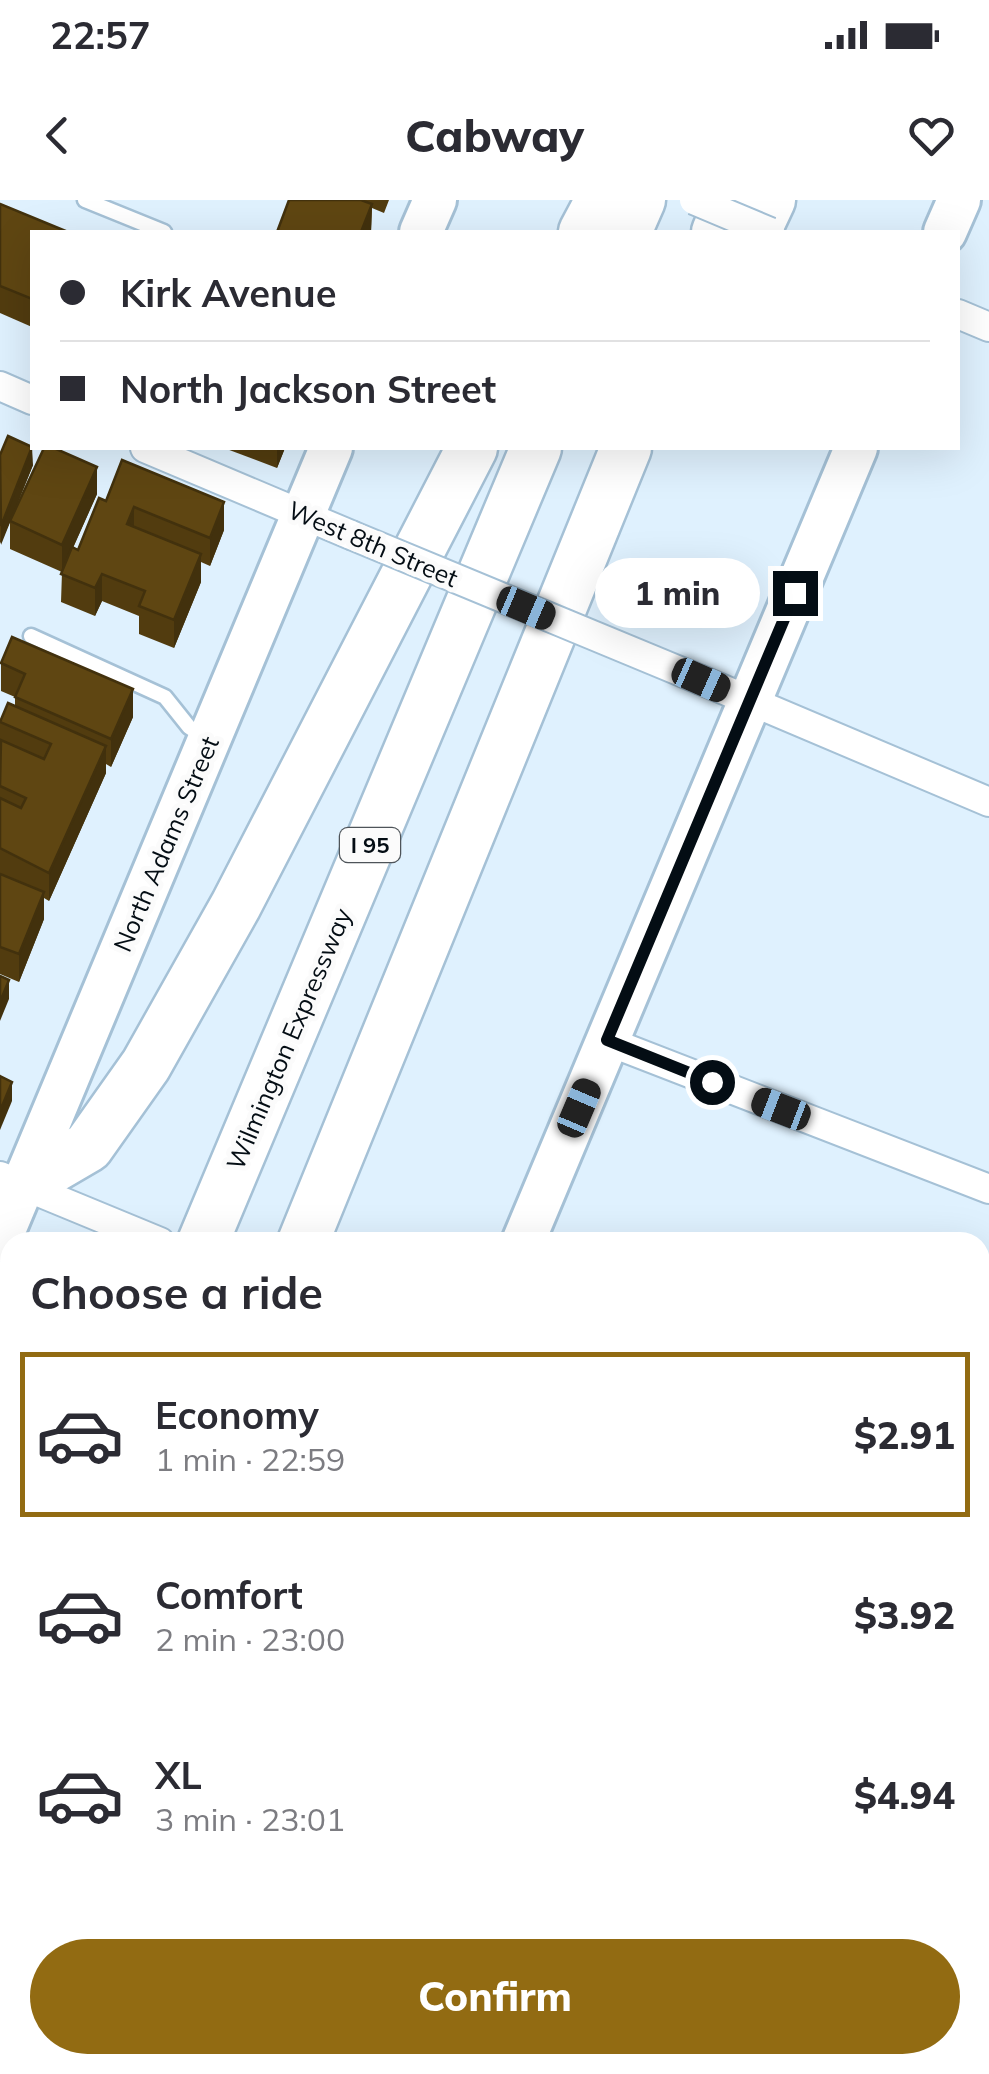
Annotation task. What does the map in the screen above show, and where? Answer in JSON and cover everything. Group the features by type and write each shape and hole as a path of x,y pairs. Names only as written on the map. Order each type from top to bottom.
{"highway":[{"path":"585,230 601,200"},
{"path":"627,230 640,200"},
{"path":"718,230 731,200"},
{"path":"756,230 770,200"},
{"path":"12,1180 88,1147 146,1065 236,905 471,450"},
{"name":"Wilmington Expressway","path":"208,1232 535,450"},
{"path":"307,1232 625,450"},
{"path":"418,967 498,842 655,450"},
{"path":"317,1232 342,1149"}],"main road":[{"path":"423,230 435,200"},
{"path":"946,230 959,200"},
{"name":"North Adams Street","path":"2,1232 12,1180 209,740 330,450"},
{"path":"527,1232 855,450"}],"street":[{"path":"694,200 765,230"},
{"path":"960,315 989,327"},
{"path":"0,386 30,399"},
{"name":"West 8th Street","path":"151,450 989,802"},
{"path":"607,1040 989,1189"},
{"path":"12,1180 136,1232"}],"lane":[{"path":"85,200 159,230"},
{"path":"31,636 165,697 189,727 209,740"}],"building":[{"path":"289,200 361,200 372,204 362,230 278,230"},
{"path":"0,204 63,230 30,230 30,298 0,286"},
{"path":"8,436 30,446 1,526 0,455"},
{"path":"43,450 59,450 97,467 62,545 10,521"},
{"path":"122,460 224,502 210,538 134,507 127,524 201,554 174,620 139,606 145,591 102,574 95,588 61,574 72,547 78,550 99,498 106,501"},
{"path":"12,637 133,689 111,739 15,697 25,674 1,663"},
{"path":"8,703 106,746 49,873 0,848 0,798 21,808 26,798 0,786 1,740 44,759 51,744 0,722"},
{"path":"0,874 44,892 19,954 0,947"},
{"path":"0,976 9,980 0,1002"},
{"path":"0,1076 12,1082 0,1111"}],"route":[{"path":"712,1082 607,1040 795,593"}]}
